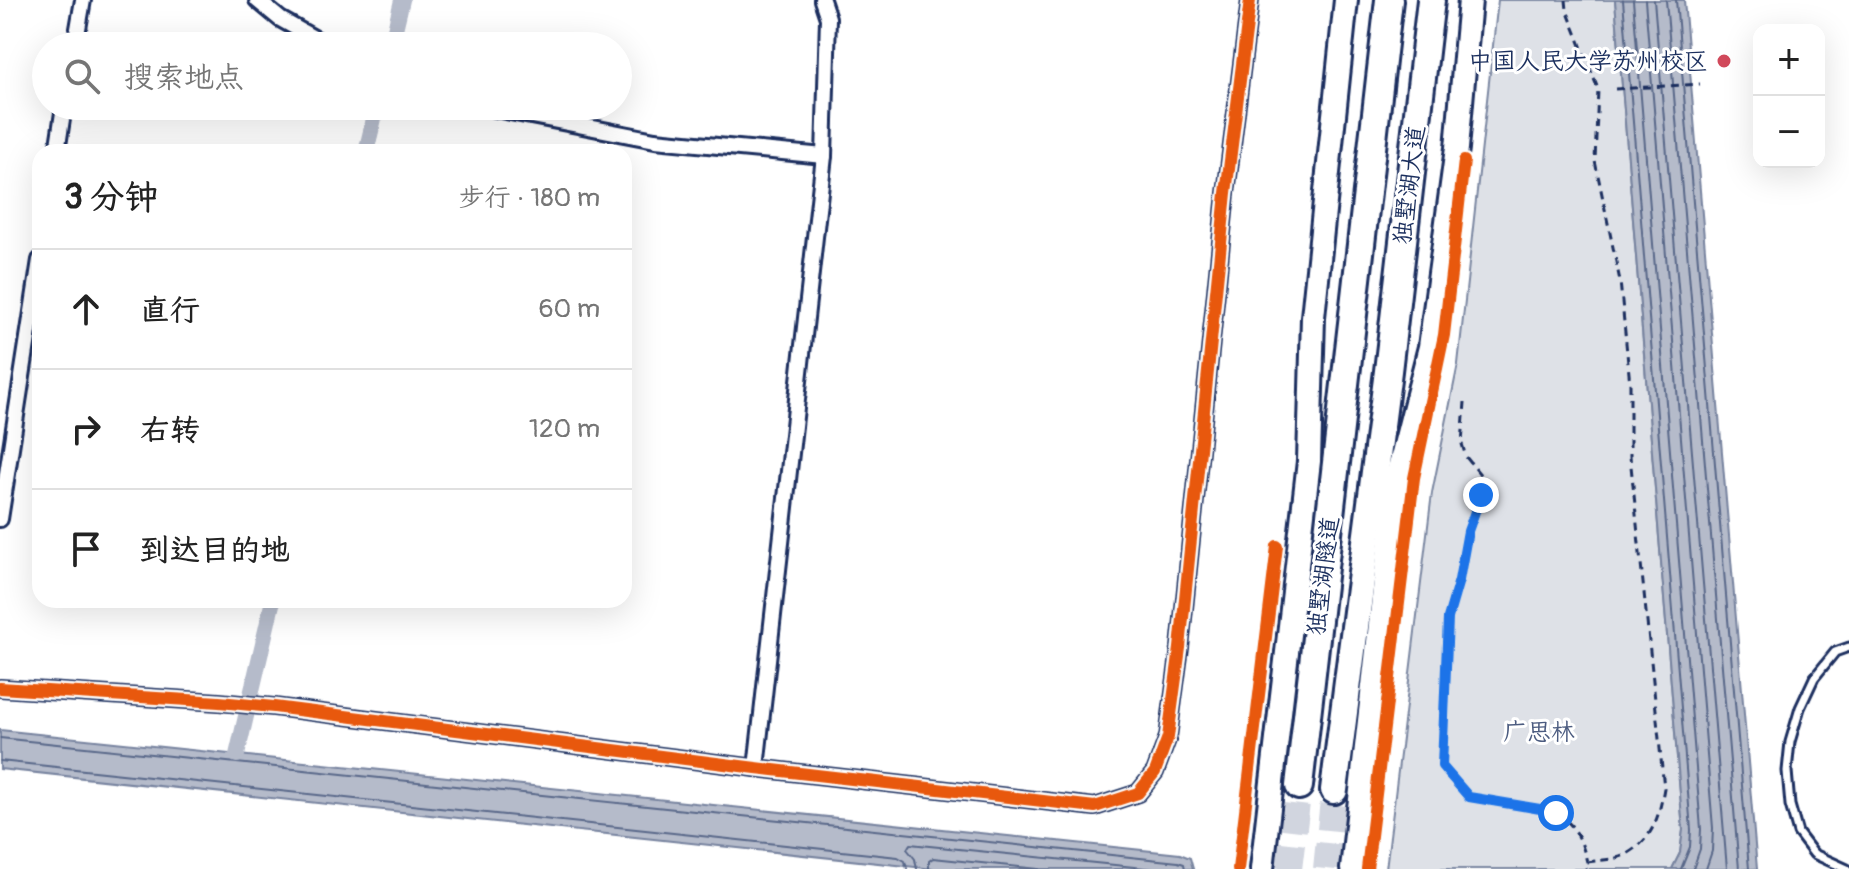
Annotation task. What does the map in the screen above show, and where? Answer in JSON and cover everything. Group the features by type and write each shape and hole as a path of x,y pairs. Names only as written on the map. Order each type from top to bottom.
{"highway":[{"name":"独墅湖大道","path":"1348,366 1389,0"},
{"name":"独墅湖大道","path":"1388,371 1431,0"},
{"name":"独墅湖隧道","path":"1299,786 1348,366"},
{"name":"独墅湖隧道","path":"1334,790 1388,371"}],"main road":[{"path":"1262,869 1309,461 1313,317 1346,0"},
{"path":"1352,869 1397,477 1430,347 1457,148 1470,0"}],"street":[{"path":"77,32 83,0"},
{"path":"257,0 280,19 303,32"},
{"path":"756,768 824,156 828,18 822,0"},
{"path":"0,688 274,707 1095,807 1138,793 1155,772 1168,737 1180,648 1226,193 1250,0"},
{"path":"58,144 62,120"},
{"path":"552,120 655,140 824,156"},
{"path":"0,519 32,312"}],"lane":[{"path":"1847,869 1814,854 1798,833 1790,805 1787,771 1790,742 1800,708 1814,678 1835,652 1849,647"}],"path":[{"path":"1566,0 1567,10 1598,89 1595,161 1620,281 1630,384 1630,456 1664,788 1660,814 1649,837 1623,856 1587,862"},
{"path":"1615,89 1700,84"},
{"path":"1465,402 1462,444 1466,457 1483,478 1448,618 1442,766 1469,797 1546,810 1570,823 1581,838 1586,869"}],"green space":[{"name":"广思林","path":"1498,0 1615,0 1683,830 1680,853 1672,869 1386,869 1432,493 1458,364"}],"water":[{"path":"1615,0 1684,0 1757,869 1672,869 1680,853 1683,830"},
{"path":"0,730 1180,854 1190,858 1193,869 934,869 0,769"}],"waterway":[{"path":"394,32 402,0"},
{"path":"368,144 374,120"},
{"path":"237,755 271,608"}],"tunnel":[{"path":"1289,869 1299,786"},
{"path":"1326,869 1334,790"}],"cycle path":[{"path":"0,688 274,707 1095,807 1138,793 1155,772 1168,737 1180,648 1226,193 1250,0"},
{"path":"1367,869 1414,478 1444,335 1464,161"},
{"path":"1238,869 1277,546"}],"place":[{"name":"中国人民大学苏州校区","path":"1724,61"}],"route":[{"path":"1481,495 1468,531 1448,618 1442,766 1469,797 1556,813"}]}
